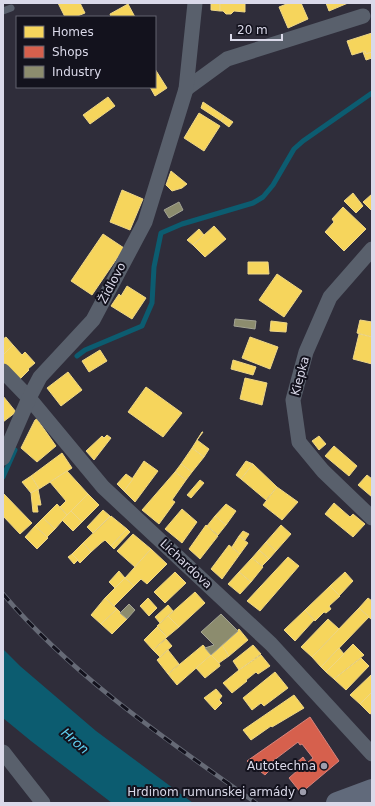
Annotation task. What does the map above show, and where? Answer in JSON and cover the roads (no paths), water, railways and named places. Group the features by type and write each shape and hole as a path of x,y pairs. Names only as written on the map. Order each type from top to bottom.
{"main road":[{"path":"337,803 372,790"}],"street":[{"name":"Židlovo","path":"3,458 29,398 40,377 93,320 145,222 186,89 195,3"},
{"path":"186,89 226,59 363,16"},
{"name":"Kiepka","path":"372,249 330,297 306,352 294,400 298,442 323,471 372,518"},
{"name":"Lichardova","path":"3,371 29,398 103,487 271,644 372,754"},
{"path":"3,752 43,803"}],"lane":[{"path":"3,11 11,8"}],"water":[{"name":"Hron","path":"3,649 20,666 96,731 193,803 112,803 31,741 3,718"}],"waterway":[{"path":"77,356 85,350 142,326 152,303 154,267 161,233 182,224 253,203 263,197 273,185 294,149 303,141 372,93"},
{"path":"3,477 15,450"}],"railway":[{"path":"3,594 31,625 91,680 189,756 256,803"}],"place":[{"name":"Autotechna","path":"324,766"},
{"name":"Hrdinom rumunskej armády","path":"303,792"}]}
